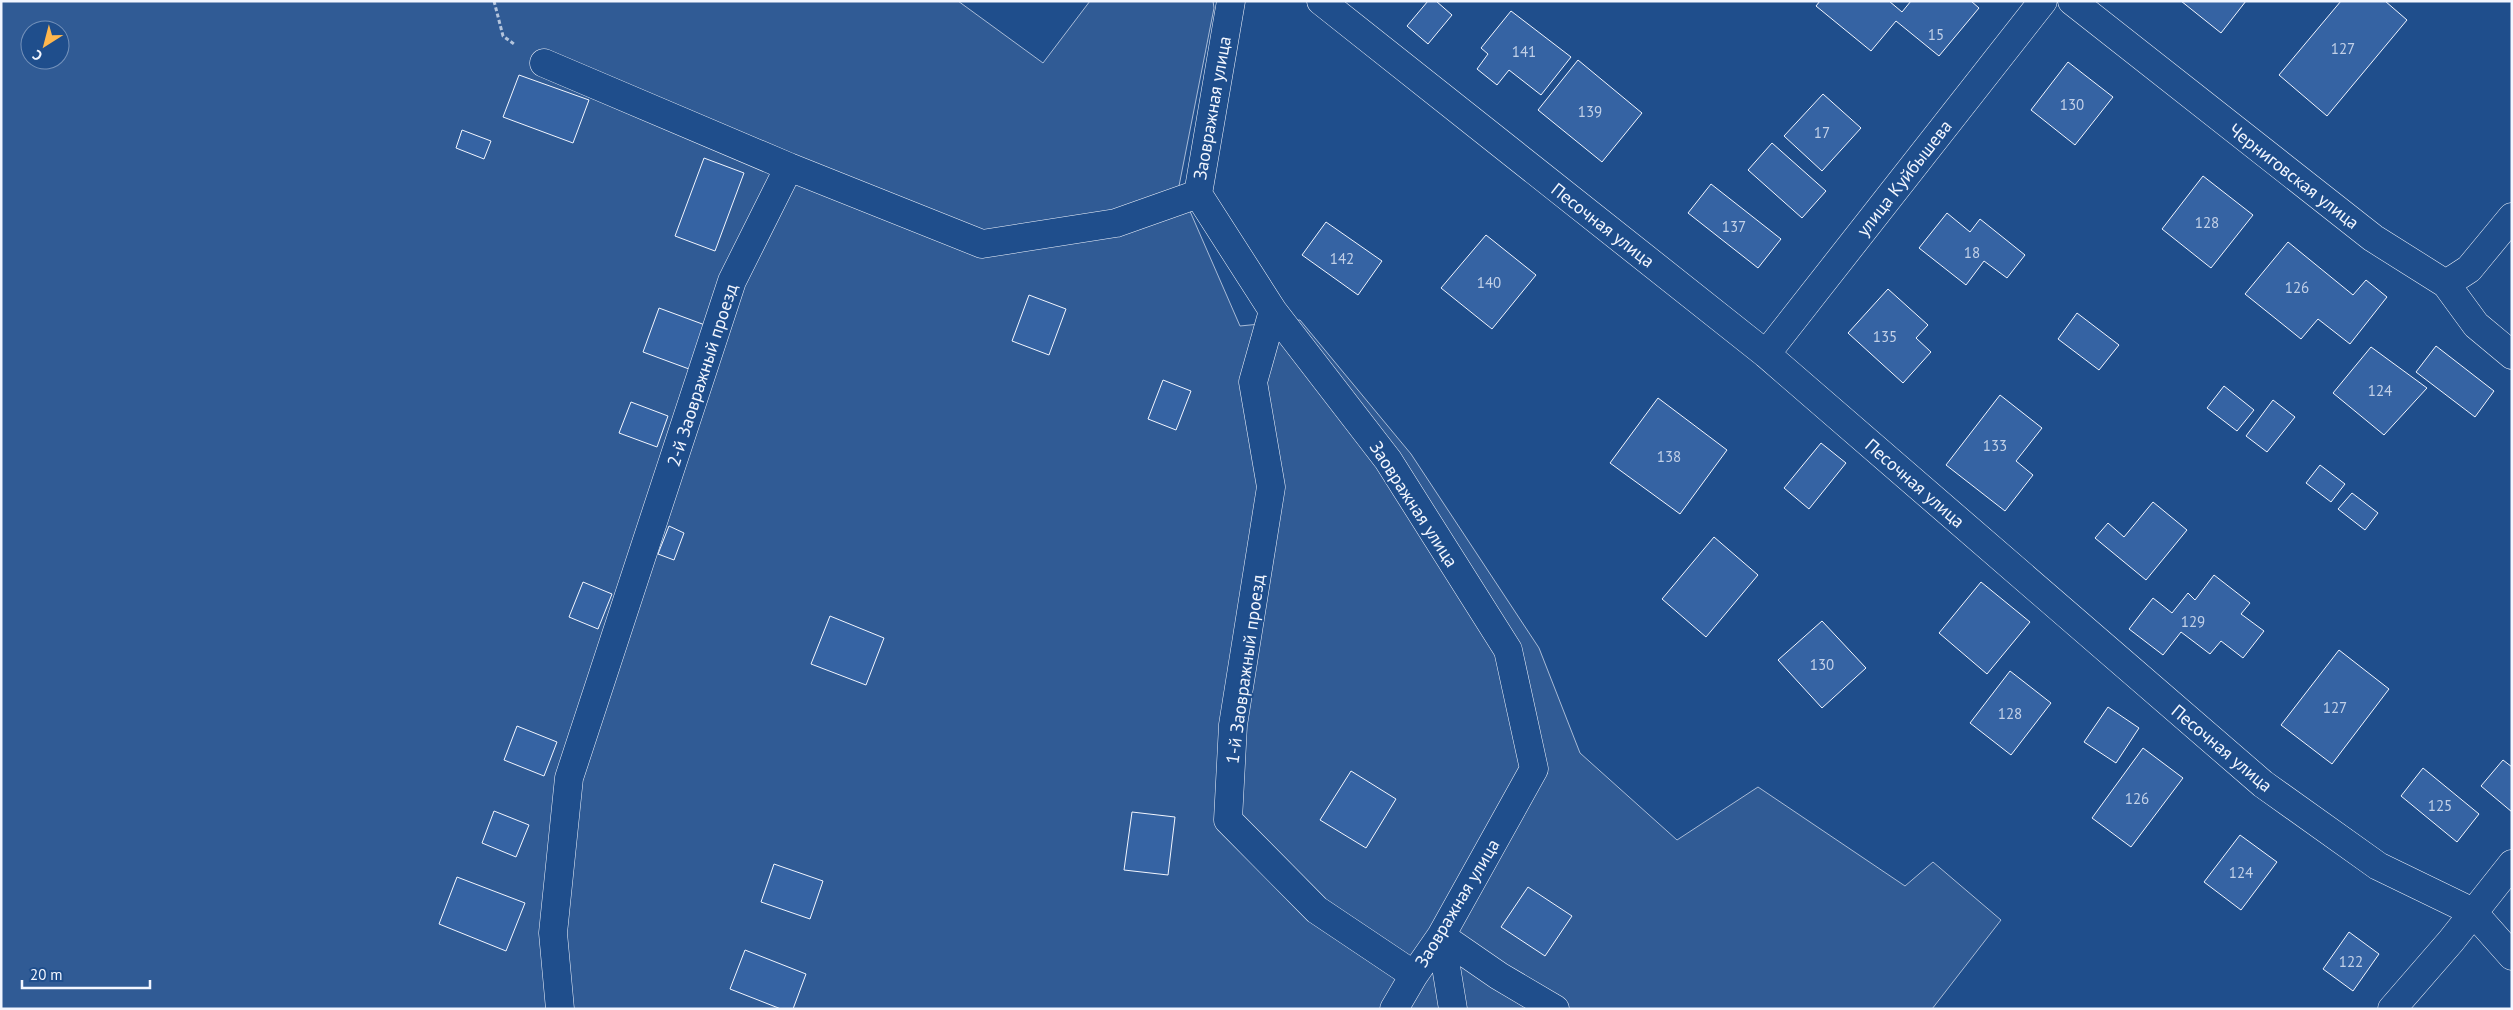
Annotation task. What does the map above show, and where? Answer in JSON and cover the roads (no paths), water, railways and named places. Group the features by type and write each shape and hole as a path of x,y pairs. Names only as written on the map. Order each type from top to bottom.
{"street":[{"name":"Заовражная улица","path":"1231,1 1198,194 1273,311 1388,460 1508,650 1534,769 1441,936 1414,975 1394,1009"},
{"name":"Песочная улица","path":"1321,1 1766,354 2262,784 2378,866 2473,912 2512,956"},
{"name":"улица Куйбышева","path":"1766,354 2042,1"},
{"name":"Черниговская улица","path":"2072,1 2373,238 2446,284 2476,325 2512,354"},
{"path":"544,63 789,167 982,244 1116,222 1198,194"},
{"name":"2-й Заовражный проезд","path":"560,1009 553,933 568,778 732,281 789,167"},
{"path":"2446,284 2469,269 2512,217"},
{"name":"1-й Заовражный проезд","path":"1273,311 1253,382 1271,487 1233,725 1228,820 1317,910 1414,975"},
{"path":"2392,1009 2452,941 2512,864"},
{"path":"1441,936 1453,1009"},
{"path":"1441,936 1499,976 1554,1009"}]}
